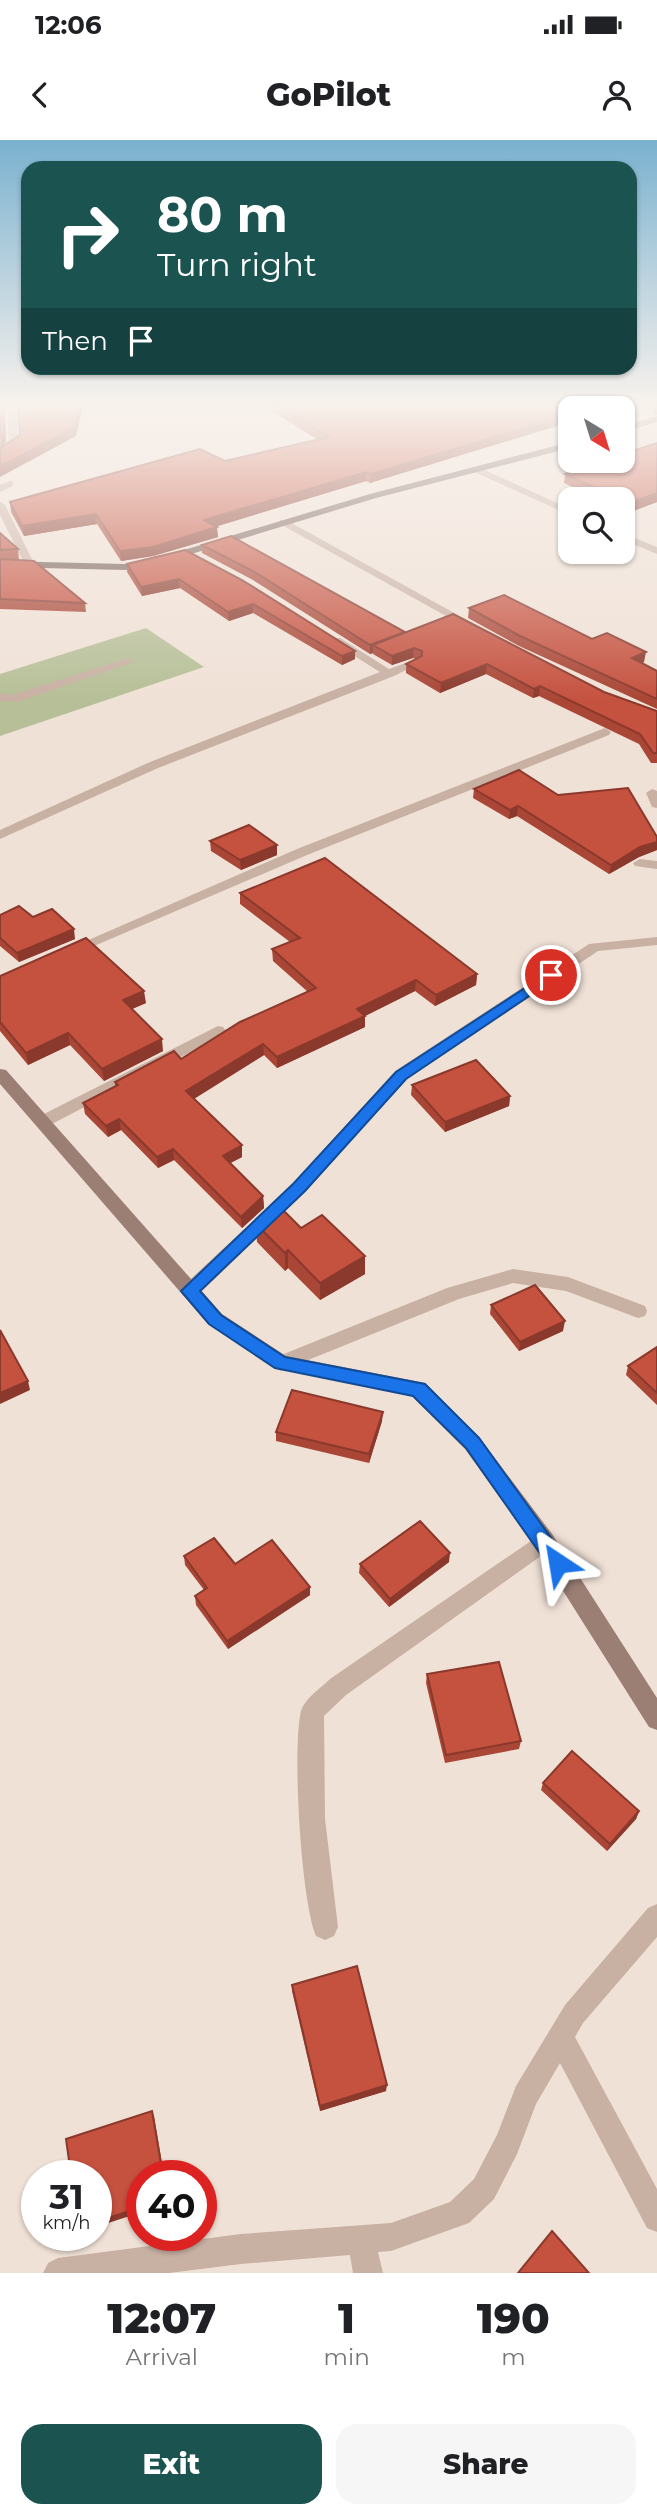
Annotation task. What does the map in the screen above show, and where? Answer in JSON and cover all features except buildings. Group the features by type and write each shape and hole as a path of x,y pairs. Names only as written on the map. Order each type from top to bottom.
{"main road":[{"path":"0,564 125,567 188,553 357,502"}],"street":[{"path":"0,505 29,563"},
{"path":"283,522 477,630"},
{"path":"635,541 657,551"},
{"path":"188,553 200,559"},
{"path":"324,632 390,674"},
{"path":"0,697 13,699 130,661"},
{"path":"0,835 154,765 414,663"},
{"path":"50,959 302,852 606,732"},
{"path":"640,863 657,865"},
{"path":"190,1291 300,1187 401,1075 594,947 657,941"},
{"path":"42,1122 218,1031"},
{"path":"0,1074 215,1320 281,1363 418,1389 472,1443 544,1541 657,1719"},
{"path":"281,1363 454,1293 513,1276 568,1284 638,1311"},
{"path":"325,1927 313,1839 309,1753 313,1711 338,1687 544,1541"},
{"path":"58,2273 164,2266 391,2237 459,2213 484,2189 507,2144 526,2096 574,2014 657,1917"},
{"path":"561,2037 657,2218"},
{"path":"361,2239 368,2273"}],"green space":[{"path":"146,628 204,667 0,736 0,674"}],"route":[{"path":"551,975 401,1075 300,1187 190,1291 215,1320 281,1363 418,1389 472,1443 558,1563"}]}
